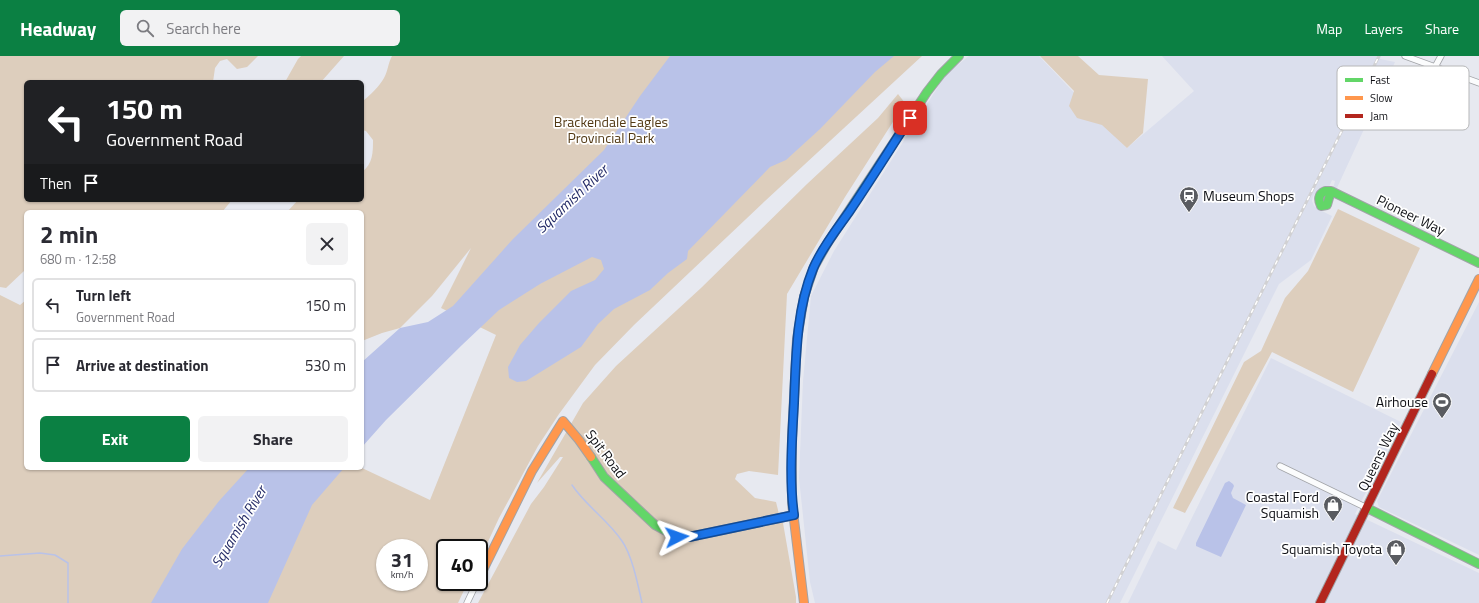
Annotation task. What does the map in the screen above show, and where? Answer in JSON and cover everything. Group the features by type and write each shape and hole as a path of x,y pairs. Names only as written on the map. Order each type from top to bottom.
{"street":[{"path":"804,603 792,503 792,438 797,339 802,306 807,286 814,267 828,244 927,92 941,74 959,56"},
{"path":"1405,56 1432,66"},
{"path":"1436,66 1441,56"},
{"path":"1469,79 1479,83"},
{"name":"Pioneer Way","path":"1332,192 1479,263"},
{"name":"Queens Way","path":"1320,603 1479,279"},
{"name":"Spit Road","path":"488,560 532,471 563,421 579,440 604,477 655,525 677,537 689,537 794,515"},
{"path":"1280,466 1479,564"},
{"path":"467,603 473,591"}],"shaded area":[{"path":"969,56 1039,56 1127,148 1194,91 1162,56 1381,56 1380,59 1395,62 1393,66 1337,66 1337,130 1364,130 1336,190 1333,189 1335,181 1332,180 1329,187 1323,186 1313,196 1312,201 1314,206 1332,216 1311,260 1279,284 1120,603 815,603 810,582 799,478 803,381 811,296 834,251 946,74"},
{"path":"1479,302 1479,555 1379,507 1377,501"},
{"path":"1271,358 1401,422 1355,514 1479,573 1479,603 1128,603 1158,541 1176,550"}],"green space":[{"path":"0,56 258,56 247,67 237,69 227,59 220,61 215,68 213,80 24,80 24,202 230,202 224,210 24,210 24,271 6,288 0,287"},
{"path":"301,56 344,56 323,80 286,80"},
{"name":"Brackendale Eagles Provincial Park","path":"392,56 922,56 765,201 634,325 595,365 559,414 538,446 499,518 488,542 488,539 436,539 436,591 464,591 458,603 0,603 0,295 20,305 24,302 24,470 364,469 430,500 496,335 441,308 471,248 432,296 400,328 364,340 364,210 289,210 296,202 364,202 364,170 370,162 373,140 364,130 364,100 382,81"},
{"path":"1040,56 1078,56 1099,75 1148,79 1143,133 1127,148 1102,125 1077,118 1069,106 1074,91"},
{"path":"898,94 905,103 845,197 787,294 778,475 749,471 737,474 735,479 755,498 776,502 779,514 728,526 682,534 672,532 640,508 589,463 612,490 673,538 777,521 783,523 796,603 478,603 484,591 488,591 488,584 531,504 563,457 560,457 537,483 583,403 616,366 701,288 807,184 878,118"},
{"path":"1338,209 1420,248 1353,392 1272,352 1185,513 1173,508 1244,362 1261,351 1285,298 1308,271"}],"water":[{"name":"Squamish River","path":"670,56 894,56 875,72 820,129 786,160 770,167 688,251 687,259 668,273 650,290 614,309 598,324 581,347 526,381 517,382 509,378 508,367 520,345 539,323 571,291 595,280 604,269 601,260 592,257 540,284 499,310 386,420 364,445 364,360 400,328 428,322 453,306 513,239 604,150 640,96"},
{"name":"Squamish River","path":"247,470 342,470 312,505 268,603 151,603 182,549 219,501"},
{"path":"1229,481 1234,486 1231,493 1233,498 1246,505 1221,557 1196,546 1196,543 1225,483"}],"waterway":[{"path":"572,485 584,500 616,533 626,547 634,570 642,603"},
{"path":"0,556 40,553 55,555 68,563 68,603"}],"railway":[{"path":"1374,66 1379,56"},
{"path":"1107,603 1342,130"}],"traffic: fast":[{"path":"804,297 814,267 827,244 927,92 941,74 959,56"},
{"path":"1331,191 1327,205 1321,206 1319,202 1320,195 1325,191 1331,191 1479,263"},
{"path":"591,457 604,477 655,525 677,537 689,537 794,515"},
{"path":"1367,508 1479,564"}],"traffic: slow":[{"path":"1432,374 1479,279"},
{"path":"804,297 797,339 792,438 792,503 804,603"},
{"path":"488,560 532,471 563,421 591,457"}],"traffic: jam":[{"path":"1320,603 1432,374"}],"place":[{"name":"Museum Shops","path":"1189,213"},
{"name":"Airhouse","path":"1442,419"},
{"name":"Coastal Ford Squamish","path":"1333,522"},
{"name":"Squamish Toyota","path":"1396,566"}],"route":[{"path":"677,537 689,537 794,515 792,503 792,438 797,339 802,306 807,286 814,267 828,244 910,118"}]}
